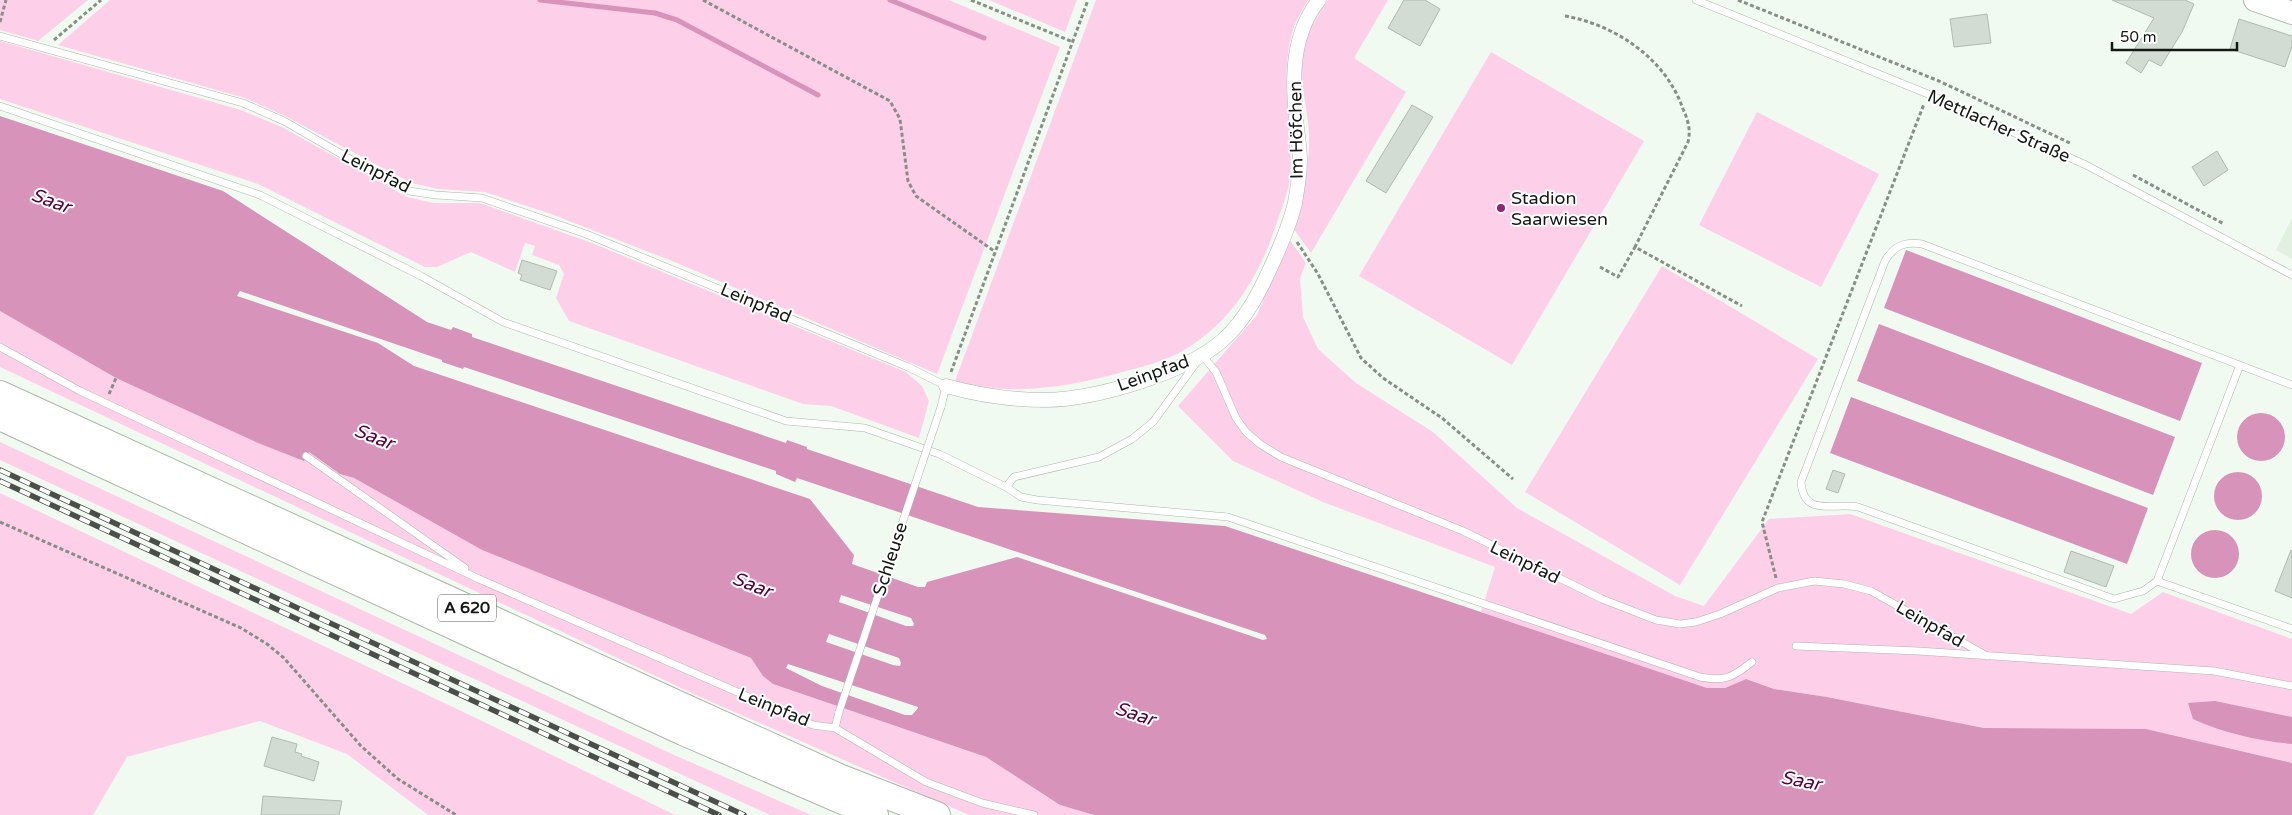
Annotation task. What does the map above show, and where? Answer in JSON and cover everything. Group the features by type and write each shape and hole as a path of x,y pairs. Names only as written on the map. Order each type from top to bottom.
{"highway":[{"name":"A 620","path":"0,394 725,726 839,777 937,815"},
{"name":"A 620","path":"0,417 683,732 875,815"}],"main road":[{"path":"2255,0 2292,13"}],"street":[{"name":"Im Höfchen","path":"1202,355 1224,340 1247,312 1266,279 1287,228 1296,200 1300,160 1294,76 1297,44 1309,14 1320,0"},
{"name":"Leinpfad","path":"946,386 977,394 1047,400 1096,393 1170,371 1202,355"}],"lane":[{"name":"Mettlacher Straße","path":"1696,0 1928,94 2086,165 2292,276"},
{"name":"Leinpfad","path":"0,36 243,103 284,121 409,191 482,198 586,234 908,367 946,386"},
{"path":"0,106 260,195 421,276 503,322 786,421 864,428 939,454 1006,487 1021,497 1228,517 1700,677 1716,680 1735,675 1752,662"},
{"path":"2240,365 2157,581 2143,591 2114,599 1858,507 1845,504 1818,506 1808,502 1802,496 1801,482 1885,261 1891,250 1899,245 1908,243 1922,244 2240,365 2292,385"},
{"name":"Leinpfad","path":"0,348 80,391 479,579 813,725 835,728 926,782 982,803 1034,815"},
{"name":"Leinpfad","path":"1202,355 1216,372 1236,418 1246,432 1260,444 1281,457 1463,532 1602,599 1656,620 1680,624 1696,622 1720,614 1778,588 1814,581 1844,584 1870,591 1988,656 2214,671 2292,686"},
{"path":"1006,487 1014,477 1099,457 1132,439 1153,422 1202,355"},
{"name":"Schleuse","path":"835,728 941,407 946,386"},
{"path":"306,456 479,579"},
{"path":"2157,581 2292,629"},
{"path":"1796,646 1988,656"}],"path":[{"path":"0,22 6,0"},
{"path":"43,48 101,0"},
{"path":"703,0 890,101 900,119 908,181 916,196 994,250"},
{"path":"971,0 1073,42"},
{"path":"946,386 994,250 1088,0"},
{"path":"1564,16 1608,31 1632,44 1658,64 1679,96 1690,134 1688,142 1618,277 1600,267"},
{"path":"1778,588 1762,522 1928,94"},
{"path":"1287,228 1318,274 1348,337 1361,358 1383,378 1442,418 1513,479"},
{"path":"1634,247 1742,306"},
{"path":"0,522 241,628 267,644 284,658 361,746 398,779 456,815"}],"shaded area":[{"path":"0,0 88,0 38,41 0,30"},
{"path":"110,0 949,0 1060,47 937,374 677,263 551,214 485,192 438,189 411,183 285,116 245,98 58,45"},
{"path":"989,0 1077,0 1065,32"},
{"path":"1096,0 1308,0 1295,24 1287,61 1286,79 1291,174 1270,242 1252,280 1227,315 1196,343 1171,357 1103,377 1061,386 1018,389 976,386 955,381"},
{"path":"1328,0 1388,0 1354,58 1406,92 1311,253 1293,228 1305,182 1309,147 1302,80 1302,58 1308,34"},
{"path":"0,41 241,110 282,127 407,197 434,203 480,203 592,243 906,372 922,386 929,401 919,438 831,406 803,404 569,321 556,298 564,274 559,265 532,255 535,246 525,243 515,272 471,252 437,267 425,267 258,184 0,99"},
{"name":"Stadion Saarwiesen","path":"1491,52 1644,141 1512,365 1359,276"},
{"path":"1757,112 1879,174 1821,287 1699,225"},
{"path":"2292,218 2292,259 2276,250"},
{"path":"1289,239 1306,263 1300,278 1303,317 1318,349 1356,383 1433,432 1517,508 1675,596 1704,606 1769,519 1850,514 2131,614 2163,592 2292,639 2292,763 2146,729 1984,728 1827,697 1774,689 1746,679 1725,688 1707,688 1481,612 1495,567 1323,502 1233,461 1178,406 1257,315"},
{"path":"1662,266 1818,359 1680,585 1525,492"},
{"path":"0,311 116,378 309,452 340,474 354,478 482,550 751,658 763,676 773,684 986,757 1060,805 1094,815 969,815 698,696 0,367"},
{"path":"0,442 672,754 811,815 770,815 665,767 0,460"},
{"path":"0,493 476,718 675,815 428,815 347,754 260,721 127,757 93,815 0,815"}],"water":[{"name":"Saar","path":"0,116 223,191 427,322 451,330 453,327 472,334 472,337 786,443 787,440 807,447 807,449 978,507 1225,526 1707,688 1725,688 1746,679 1774,689 1827,697 1984,728 2146,729 2292,763 2292,815 1094,815 1060,805 986,757 773,684 763,676 751,658 482,550 354,478 340,474 309,452 304,461 258,443 116,378 0,311","holes":["240,291 442,360 442,362 463,369 464,367 776,471 776,474 795,482 797,478 1265,635 1267,639 1263,640 1017,557 927,582 925,587 918,587 852,564 854,555 810,499 414,366 378,343 237,296","841,595 911,618 914,624 913,626 906,626 839,602","829,634 899,658 901,663 900,666 893,665 826,642","788,664 918,708 912,715 905,715 822,686 786,668"]},
{"path":"1906,250 2202,363 2180,421 1884,308"},
{"path":"1879,324 2175,437 2153,495 1857,381"},
{"path":"1851,397 2148,508 2127,564 1830,453"},
{"path":"2256,413 2266,413 2278,420 2285,432 2285,442 2278,454 2266,461 2256,461 2248,457 2241,450 2237,442 2237,432 2241,424 2248,417"},
{"path":"2233,472 2243,472 2255,479 2262,491 2262,501 2255,513 2243,520 2233,520 2225,516 2218,509 2214,501 2214,491 2218,483 2225,476"},
{"path":"2210,530 2220,530 2232,537 2239,549 2239,559 2232,571 2220,578 2210,578 2202,574 2195,567 2191,559 2191,549 2195,541 2202,534"},
{"path":"2215,701 2292,717 2292,744 2241,736 2193,719 2188,703"}],"building":[{"path":"1404,0 1425,0 1440,9 1420,46 1388,28"},
{"path":"2112,0 2185,0 2194,4 2182,32 2161,66 2149,60 2141,73 2126,63 2154,18"},
{"path":"1987,14 1991,43 1954,47 1950,19"},
{"path":"2239,19 2292,36 2292,46 2285,67 2230,49"},
{"path":"1412,105 1433,117 1386,193 1366,181"},
{"path":"2217,151 2228,170 2204,186 2192,167"},
{"path":"522,260 557,271 550,290 520,280 522,275 518,273"},
{"path":"1833,470 1845,474 1838,493 1826,489"},
{"path":"2071,551 2114,566 2106,587 2064,572"},
{"path":"2292,551 2292,598 2275,591"},
{"path":"272,737 297,744 295,752 319,762 314,781 264,766"},
{"path":"263,796 342,801 339,815 261,815"}],"waterway":[{"path":"540,0 655,13 677,20 818,95"},
{"path":"890,0 984,38"}],"railway":[{"path":"0,470 744,815"},
{"path":"0,481 719,815"}],"place":[{"name":"Stadion Saarwiesen","path":"1501,208"}]}
